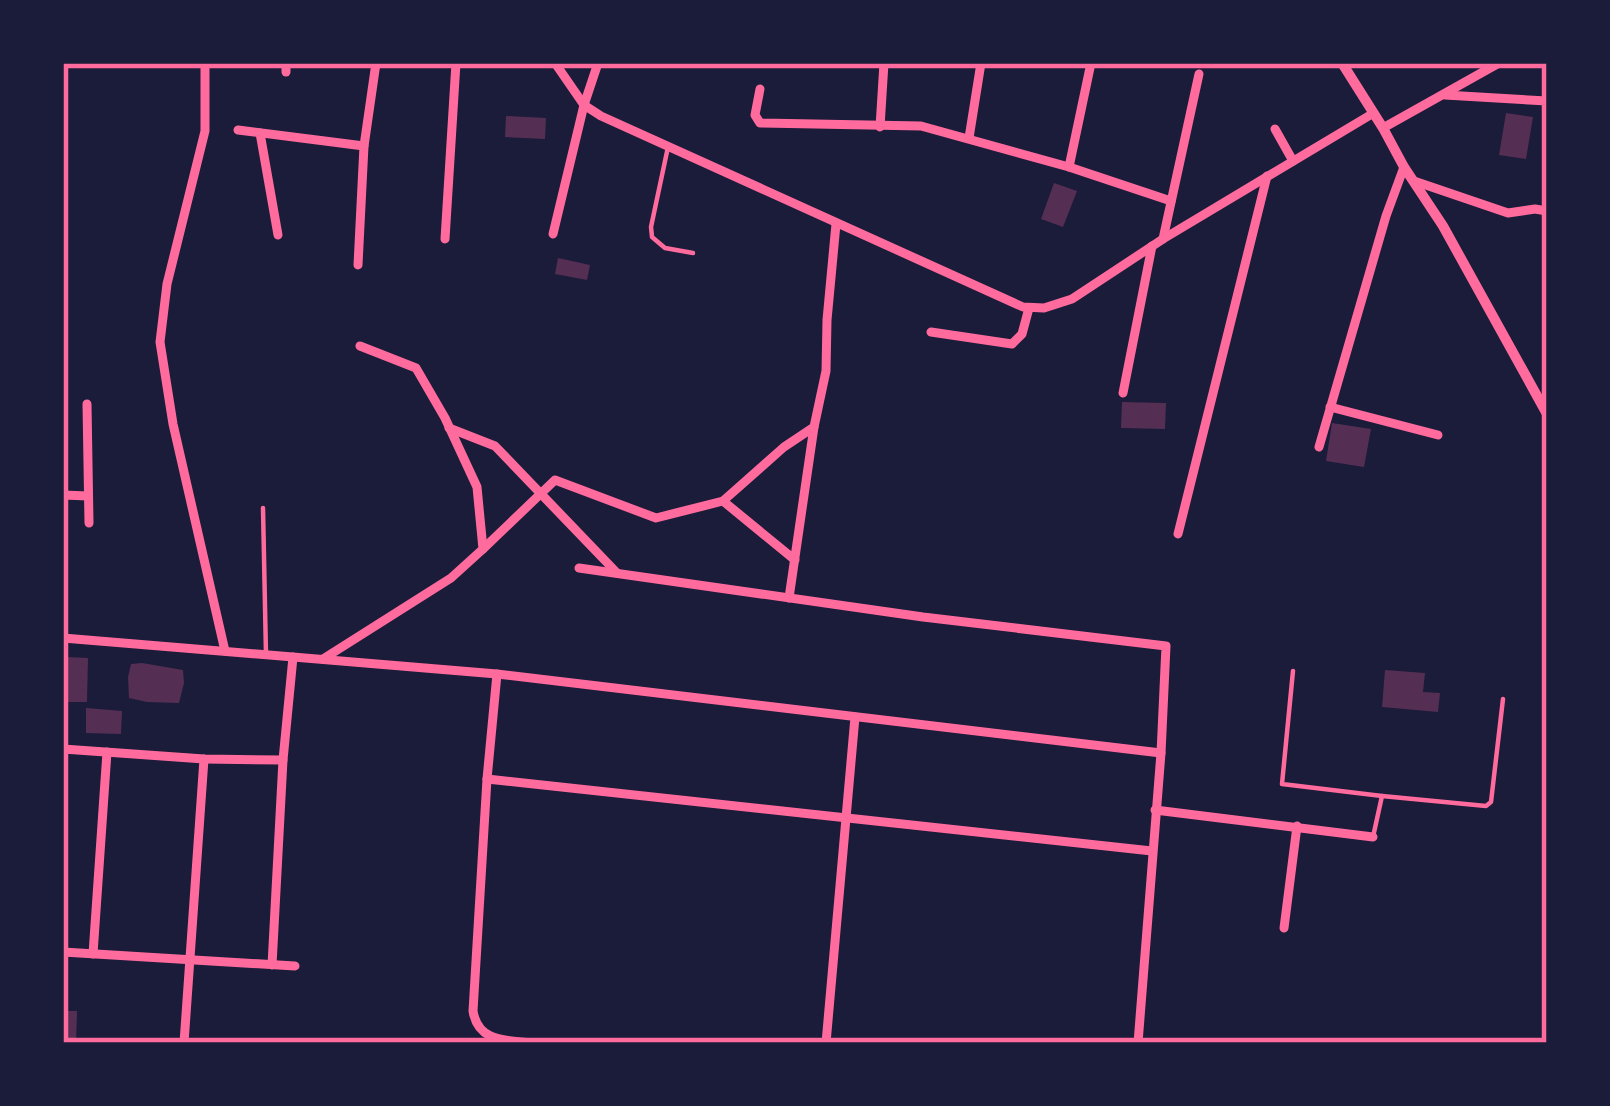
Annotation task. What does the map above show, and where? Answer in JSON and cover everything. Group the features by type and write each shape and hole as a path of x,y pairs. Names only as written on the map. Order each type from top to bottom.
{"street":[{"path":"205,63 206,131 167,284 160,342 173,424 225,651"},
{"path":"358,265 364,146 376,63"},
{"path":"445,239 456,63"},
{"path":"555,63 584,105 601,116 1029,308 1072,299 1372,114"},
{"path":"880,127 884,63"},
{"path":"969,138 981,63"},
{"path":"1069,167 1091,63"},
{"path":"1342,63 1443,226 1547,414"},
{"path":"1383,128 1499,63"},
{"path":"553,234 597,66"},
{"path":"1124,393 1199,74"},
{"path":"760,89 755,116 760,123 921,126 1171,201"},
{"path":"1444,95 1547,101"},
{"path":"1275,129 1293,160"},
{"path":"238,130 364,146"},
{"path":"260,133 278,235"},
{"path":"1319,446 1404,167"},
{"path":"1178,534 1267,176"},
{"path":"1414,181 1508,213 1547,211"},
{"path":"789,598 826,370 836,224"},
{"path":"931,332 1012,344 1022,334 1029,308"},
{"path":"360,346 416,368 477,487 483,549"},
{"path":"1531,389 1547,389"},
{"path":"87,404 89,523"},
{"path":"1330,407 1438,435"},
{"path":"323,659 451,578 555,480 656,518 723,500 814,427"},
{"path":"449,428 495,446 617,573"},
{"path":"63,496 88,496"},
{"path":"723,500 794,560"},
{"path":"579,568 1166,646 1138,1043"},
{"path":"63,638 497,674 1161,753"},
{"path":"272,965 293,657"},
{"path":"497,674 472,1011 481,1031 531,1043"},
{"path":"826,1043 855,717"},
{"path":"63,748 283,760"},
{"path":"93,954 107,752"},
{"path":"184,1043 204,759"},
{"path":"487,779 1152,851"},
{"path":"1155,810 1373,837"},
{"path":"1283,928 1297,826"},
{"path":"63,952 295,967"}],"lane":[{"path":"668,147 652,236 665,248 693,253"},
{"path":"263,508 266,655"},
{"path":"1293,671 1282,784 1486,806 1491,802 1503,699"},
{"path":"1373,837 1382,796"}],"building":[{"path":"1506,113 1533,117 1526,159 1499,155"},
{"path":"506,116 546,118 545,139 505,137"},
{"path":"1054,183 1077,191 1063,227 1041,219"},
{"path":"558,258 590,265 587,280 555,274"},
{"path":"1122,402 1166,403 1165,429 1121,428"},
{"path":"1332,423 1371,429 1364,467 1326,461"},
{"path":"67,657 88,658 87,702 66,702 63,665"},
{"path":"131,664 183,670 179,703 129,698"},
{"path":"1385,670 1425,673 1423,692 1440,693 1438,712 1382,707"},
{"path":"86,708 122,711 121,734 86,733"},
{"path":"63,1011 77,1011 76,1043 63,1043"}]}
